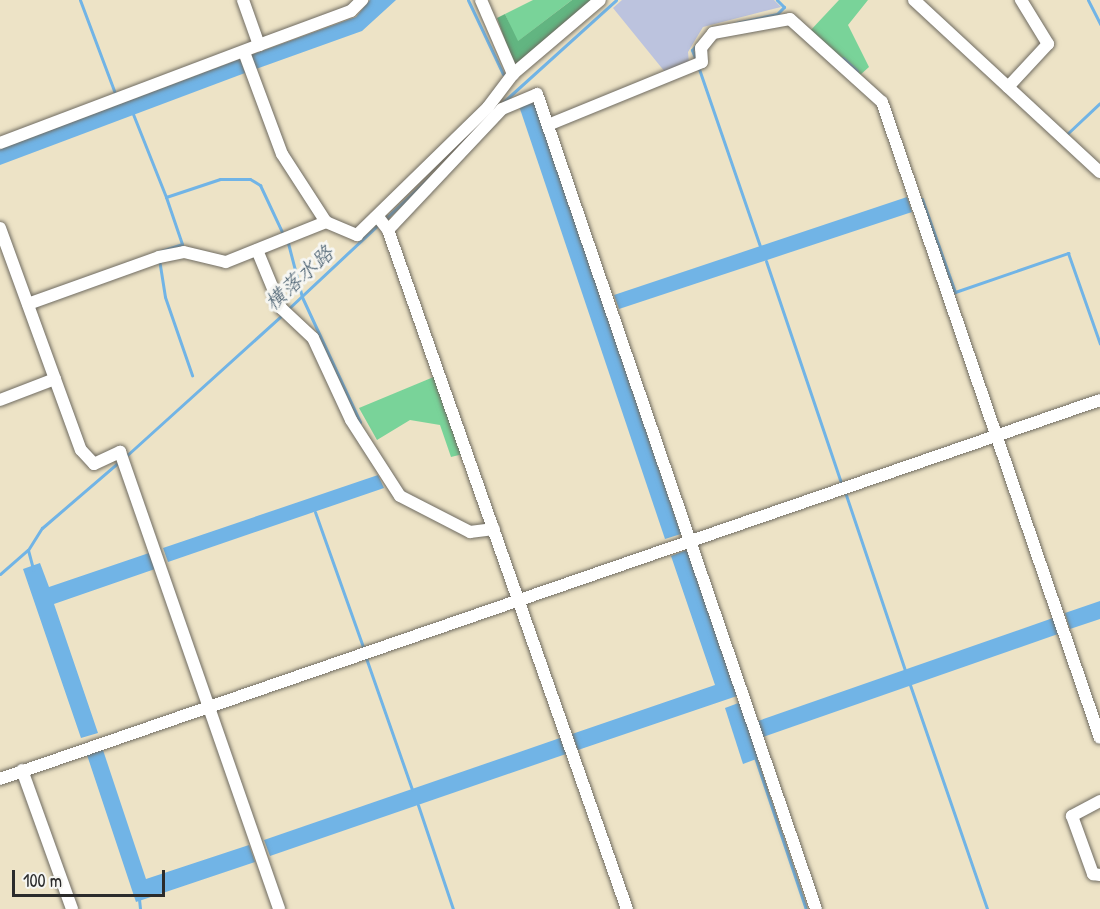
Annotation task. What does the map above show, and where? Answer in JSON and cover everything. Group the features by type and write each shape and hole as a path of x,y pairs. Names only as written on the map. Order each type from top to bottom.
{"street":[{"path":"243,0 259,45"},
{"path":"0,143 247,60 259,45 351,10 362,0"},
{"path":"481,0 513,74"},
{"path":"247,60 282,154 326,222 357,235 378,217 488,107 513,74 600,0"},
{"path":"914,0 1100,172"},
{"path":"1008,87 1048,44 1020,0"},
{"path":"548,125 698,64 701,48 713,33 790,19 882,102 1100,738"},
{"path":"388,230 496,119 502,109 537,94 681,544 755,729 816,909"},
{"path":"488,107 496,119"},
{"path":"378,217 388,230 520,599 627,909"},
{"path":"28,304 159,257 183,252 226,262 284,236 326,222"},
{"path":"0,228 55,380 87,460 94,464 120,452 279,909"},
{"path":"257,250 283,312 313,338 388,480 400,496 443,520 471,532 494,529"},
{"path":"0,400 55,380"},
{"path":"0,779 92,745 1100,400"},
{"path":"22,770 72,909"},
{"path":"1100,801 1072,816 1093,874 1100,875"}],"shaded area":[{"path":"622,0 774,0 781,7 703,27 688,52 689,63 665,72 613,8"}],"green space":[{"path":"533,0 572,0 517,42 505,14"},
{"path":"572,0 593,0 515,68 497,18 505,14 518,41"},
{"path":"839,0 868,0 848,25 869,67 859,76 809,32"},
{"path":"436,376 463,454 451,457 440,425 410,420 377,440 359,408"}],"water":[{"path":"370,0 396,0 362,31 256,69 251,55 356,17"},
{"path":"240,59 245,73 0,165 0,149"},
{"path":"534,101 681,534 665,539 519,106"},
{"path":"907,197 912,212 619,309 614,295"},
{"path":"378,475 384,488 168,562 163,548"},
{"path":"687,550 737,696 578,750 572,734 715,685 671,556"},
{"path":"149,553 155,569 54,604 98,733 81,738 23,569 40,563 49,587"},
{"path":"1100,601 1100,619 1070,629 1065,613"},
{"path":"1053,618 1058,634 763,737 758,721"},
{"path":"741,702 759,758 743,764 725,708"},
{"path":"560,738 566,754 270,856 264,840"},
{"path":"103,750 146,879 249,845 255,862 136,902 87,755"}],"waterway":[{"path":"80,0 115,93"},
{"path":"468,0 503,74"},
{"name":"横落水路","path":"501,104 616,0"},
{"path":"736,23 777,14 784,7 777,0"},
{"path":"1088,0 1100,24"},
{"path":"696,60 692,50 712,28"},
{"path":"843,58 857,71"},
{"path":"698,66 760,246"},
{"path":"1067,134 1100,103"},
{"path":"133,114 166,197 220,179 250,179 260,185 283,234"},
{"name":"横落水路","path":"384,220 430,177"},
{"path":"158,252 182,244 166,197"},
{"path":"922,199 955,292 1068,253 1100,344"},
{"name":"横落水路","path":"287,310 379,224"},
{"path":"288,243 302,297 360,422"},
{"path":"159,259 165,297 192,375"},
{"path":"766,261 841,483"},
{"name":"横落水路","path":"125,457 283,314"},
{"name":"横落水路","path":"0,574 28,550 42,528 120,461"},
{"path":"846,495 905,670"},
{"path":"315,512 363,647"},
{"path":"28,550 33,569"},
{"path":"366,658 412,789"},
{"path":"909,682 987,909"},
{"path":"755,757 806,909"},
{"path":"418,805 453,909"},
{"path":"139,899 140,909"}]}
